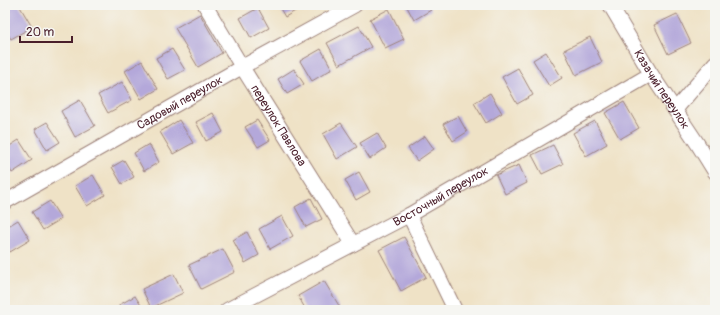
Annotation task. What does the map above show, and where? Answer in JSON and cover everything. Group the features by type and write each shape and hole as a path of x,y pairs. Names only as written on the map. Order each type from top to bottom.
{"street":[{"name":"переулок Павлова","path":"205,5 353,244"},
{"name":"Садовый переулок","path":"5,202 242,67 355,5"},
{"name":"Казачий переулок","path":"610,5 650,74 715,172"},
{"path":"675,110 715,63"},
{"name":"Восточный переулок","path":"227,310 409,215 650,74"},
{"path":"409,215 455,310"}],"building":[{"path":"5,5 19,5 32,27 11,39 5,30"},
{"path":"278,5 301,5 302,7 285,17"},
{"path":"406,5 429,5 431,10 414,20"},
{"path":"258,8 269,28 251,38 240,18"},
{"path":"389,9 404,39 385,48 370,19"},
{"path":"200,14 222,53 198,67 175,28"},
{"path":"677,14 691,43 668,54 654,25"},
{"path":"359,26 371,47 339,65 327,43"},
{"path":"590,37 602,62 576,75 564,50"},
{"path":"172,49 185,70 168,79 156,58"},
{"path":"321,49 332,69 312,81 300,61"},
{"path":"546,52 562,78 549,86 533,60"},
{"path":"142,61 158,89 141,99 125,71"},
{"path":"518,68 533,95 517,104 502,77"},
{"path":"294,69 304,84 287,94 278,79"},
{"path":"122,82 132,100 108,113 98,95"},
{"path":"490,93 502,113 486,123 474,103"},
{"path":"80,100 95,126 75,137 61,111"},
{"path":"624,102 639,128 620,139 605,113"},
{"path":"213,113 223,132 206,141 196,122"},
{"path":"458,116 467,132 453,141 443,124"},
{"path":"179,120 193,143 173,154 160,132"},
{"path":"257,120 270,140 258,147 245,127"},
{"path":"595,121 607,144 586,156 573,133"},
{"path":"47,122 60,142 47,150 35,129"},
{"path":"341,123 357,147 337,159 323,134"},
{"path":"377,133 386,148 370,159 360,143"},
{"path":"425,136 434,149 417,161 408,148"},
{"path":"19,140 32,160 12,173 5,161 5,149"},
{"path":"149,144 159,162 144,171 134,153"},
{"path":"553,145 563,164 542,174 532,155"},
{"path":"124,160 134,177 122,184 112,167"},
{"path":"519,165 527,183 505,194 496,175"},
{"path":"359,172 370,192 356,200 345,180"},
{"path":"93,175 105,195 87,206 75,186"},
{"path":"311,198 322,219 306,227 295,207"},
{"path":"50,201 61,219 43,230 32,212"},
{"path":"282,216 293,236 270,249 259,229"},
{"path":"18,220 30,240 10,252 5,244 5,228"},
{"path":"247,232 259,255 245,263 233,240"},
{"path":"404,237 426,277 401,291 379,250"},
{"path":"223,249 235,272 201,289 189,265"},
{"path":"174,274 183,293 151,308 142,289"},
{"path":"324,281 341,309 306,310 298,296"},
{"path":"135,296 144,310 121,310 119,305"}]}
